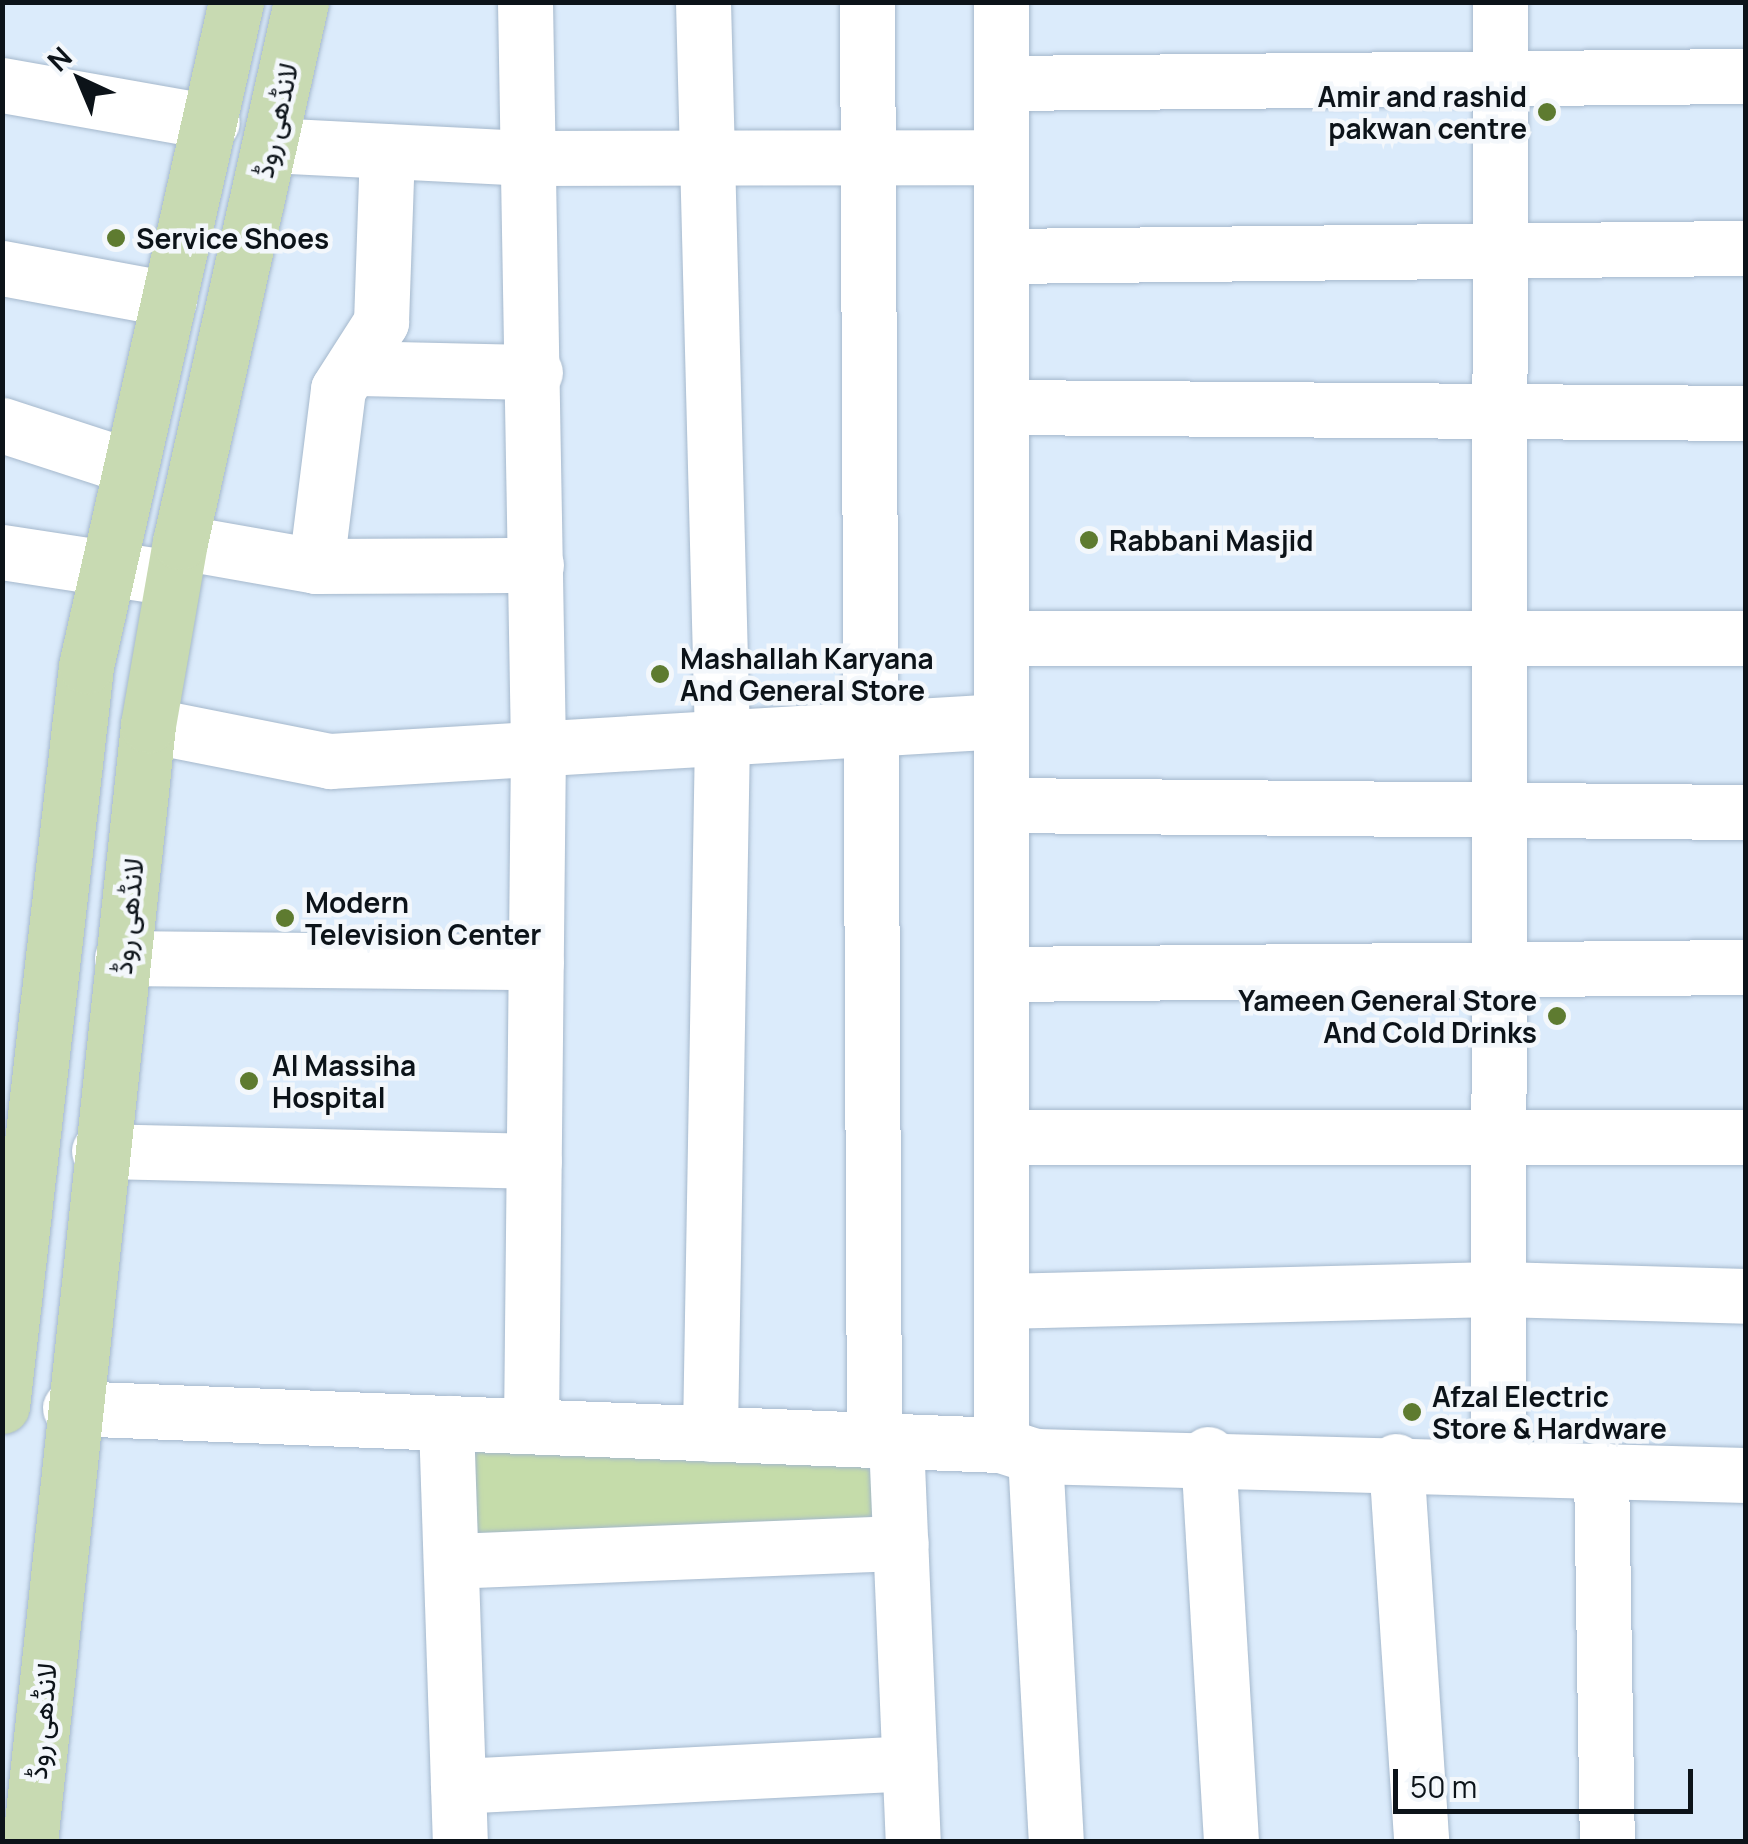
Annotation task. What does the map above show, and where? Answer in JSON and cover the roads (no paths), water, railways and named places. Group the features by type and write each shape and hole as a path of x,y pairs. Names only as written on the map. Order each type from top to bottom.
{"main road":[{"path":"3,1405 13,1190 104,570 212,122 236,2"},
{"name":"لانڈھی روڈ","path":"30,1842 70,1408 148,725 176,560 301,2"}],"street":[{"path":"525,2 524,158 535,372 538,747 531,1426"},
{"path":"703,2 704,159 722,736 710,1434"},
{"path":"866,2 885,1441 900,1543 913,1842"},
{"path":"1001,2 1001,1301 1056,1842"},
{"path":"1498,1465 1503,1134 1499,967 1505,810 1500,2"},
{"path":"1001,83 1498,75 1746,76"},
{"path":"2,86 212,122"},
{"path":"270,145 524,158 870,161 1001,157"},
{"path":"316,566 333,409 381,322 387,151"},
{"path":"1001,256 1746,248"},
{"path":"2,268 169,299"},
{"path":"355,368 535,372"},
{"path":"1001,407 1746,413"},
{"path":"2,426 128,466"},
{"path":"2,552 104,570 176,560 316,566 536,565"},
{"path":"1001,638 1746,638"},
{"path":"148,725 330,761 1001,721"},
{"path":"1001,805 1746,812"},
{"path":"122,958 536,962"},
{"path":"1001,974 1746,966"},
{"path":"1001,1137 1503,1134 1746,1137"},
{"path":"100,1152 534,1162"},
{"path":"1001,1301 1500,1289 1746,1296"},
{"path":"70,1408 885,1441 1018,1450 1746,1475"},
{"path":"446,1423 460,1842"},
{"path":"1208,1454 1231,1842"},
{"path":"1396,1462 1421,1842"},
{"path":"1602,1470 1607,1842"},
{"path":"451,1561 900,1543"},
{"path":"458,1786 910,1763"}],"place":[{"name":"Amir and rashid pakwan centre","path":"1547,112"},
{"name":"Service Shoes","path":"116,238"},
{"name":"Rabbani Masjid","path":"1089,540"},
{"name":"Mashallah Karyana And General Store","path":"660,674"},
{"name":"Modern Television Center","path":"285,918"},
{"name":"Yameen General Store And Cold Drinks","path":"1557,1016"},
{"name":"Al Massiha Hospital","path":"249,1081"},
{"name":"Afzal Electric Store & Hardware","path":"1412,1412"}]}
